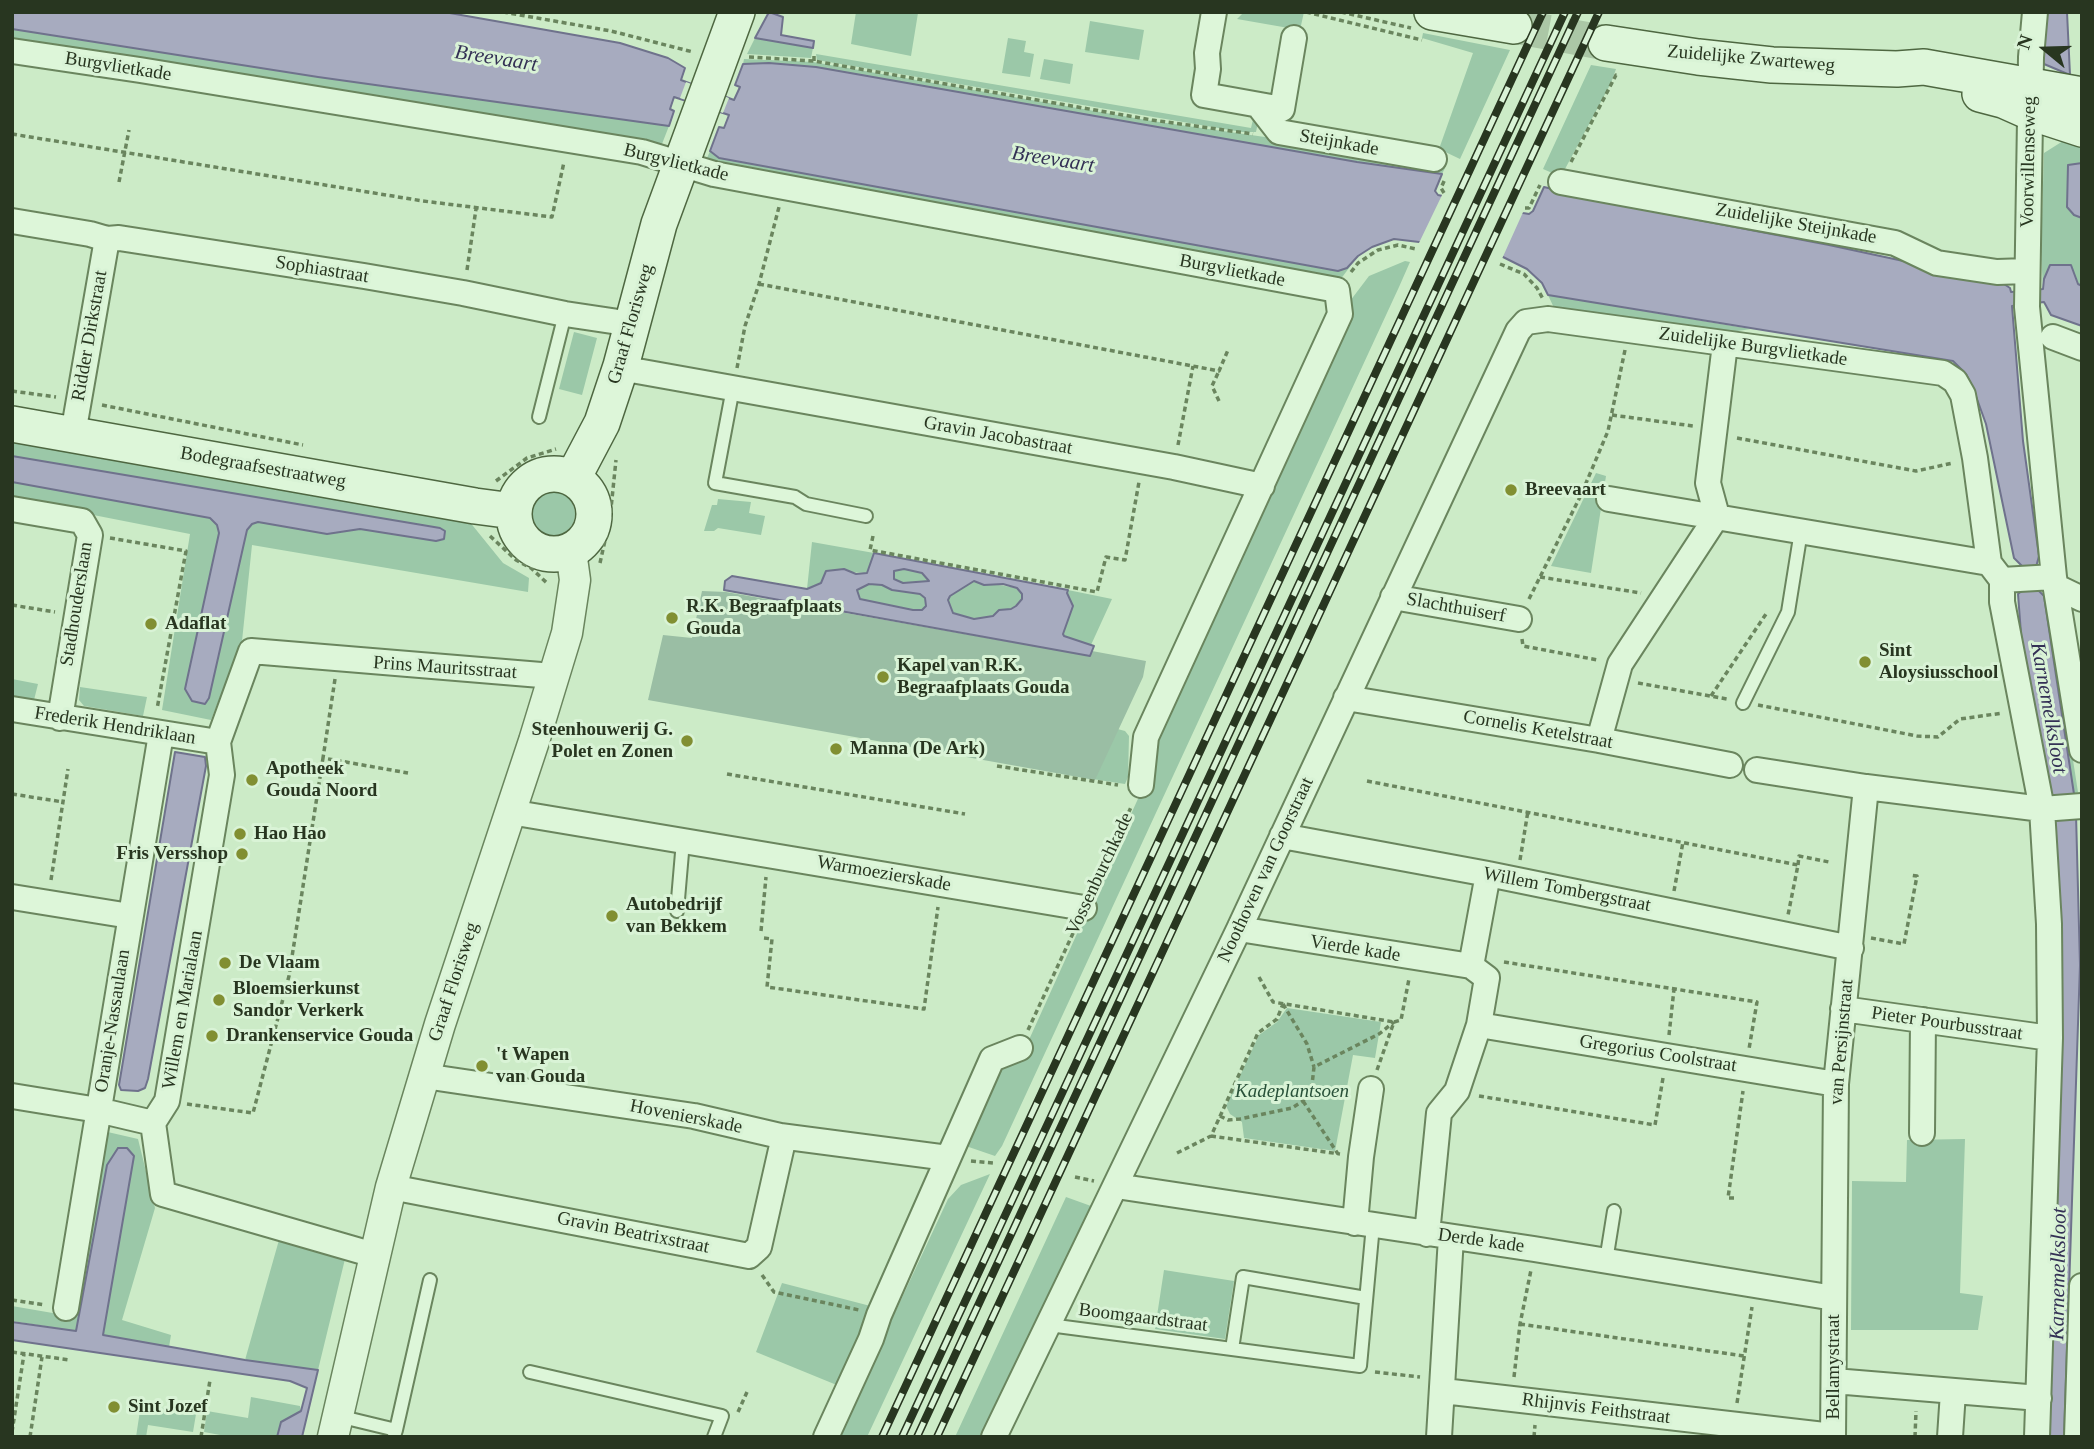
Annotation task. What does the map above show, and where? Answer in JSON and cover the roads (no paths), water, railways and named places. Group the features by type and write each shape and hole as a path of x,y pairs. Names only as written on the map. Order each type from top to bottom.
{"main road":[{"name":"Graaf Florisweg","path":"569,462 602,423 621,366 659,225 707,76 737,12"},
{"path":"1427,26 1514,26"},
{"name":"Zuidelijke Zwarteweg","path":"1606,43 1772,65 1897,69 1921,81 2003,100 2030,98"},
{"path":"2030,98 2082,95"},
{"path":"2030,98 2082,129"},
{"name":"Bodegraafsestraatweg","path":"12,424 75,417 499,509"},
{"path":"569,462 591,498 594,515 593,524 573,565 531,548 499,509 515,503 522,489 534,478 550,474 569,462"}],"street":[{"path":"1214,12 1204,95 1282,109 1294,38"},
{"name":"Voorwillenseweg","path":"2027,298 2030,98 2035,12"},
{"name":"Burgvlietkade","path":"12,51 140,69 642,152 680,166 783,188 1337,290 1340,314 1262,486"},
{"name":"Steijnkade","path":"1258,105 1279,132 1440,167"},
{"name":"Zuidelijke Steijnkade","path":"1561,181 1895,243 1937,263 1997,272 2027,298"},
{"name":"Sophiastraat","path":"12,222 463,293 565,314 632,324"},
{"name":"Ridder Dirkstraat","path":"75,417 107,239"},
{"path":"2027,298 2027,577 2073,649 2082,750"},
{"name":"Zuidelijke Burgvlietkade","path":"1548,319 1943,373 1955,382 1963,395 1975,458 2027,577"},
{"name":"Noothoven van Goorstraat","path":"996,1437 1239,929 1518,331 1526,321 1548,319"},
{"path":"2053,337 2082,348"},
{"path":"1599,740 1617,671 1717,516 1708,483 1725,344"},
{"name":"Gravin Jacobastraat","path":"621,366 1174,467 1262,486"},
{"path":"1140,783 1146,737 1262,486"},
{"path":"1609,499 1801,531 2027,577 2082,599"},
{"name":"Stadhouderslaan","path":"12,509 82,521 90,535 60,718"},
{"name":"Graaf Florisweg","path":"335,1427 391,1187 424,1076 567,633 573,565"},
{"path":"2027,577 2002,602 2023,710 2063,807 2049,923 2050,1038 2037,1437"},
{"name":"Slachthuiserf","path":"1393,597 1519,618"},
{"name":"Prins Mauritsstraat","path":"251,651 553,676"},
{"name":"Willem en Marialaan","path":"153,1123 167,1101 222,775 218,742 251,651"},
{"name":"Cornelis Ketelstraat","path":"1346,698 1599,740 1730,765"},
{"name":"Frederik Hendriklaan","path":"12,709 218,742"},
{"name":"Oranje-Nassaulaan","path":"66,1308 130,916 156,733"},
{"path":"1757,770 1866,787 2063,807"},
{"name":"van Persijnstraat","path":"1834,1297 1836,1084 1866,787"},
{"name":"Warmoezierskade","path":"510,812 1084,908"},
{"name":"Willem Tombergstraat","path":"1282,836 1516,879 1785,934 1851,941"},
{"path":"1439,1437 1443,1385 1439,1114 1457,1091 1479,1025 1487,978 1471,966 1488,874"},
{"path":"12,897 130,916"},
{"name":"Vierde kade","path":"1239,929 1471,966"},
{"name":"Pieter Pourbusstraat","path":"1843,1009 2050,1038"},
{"path":"1922,1133 1923,1020"},
{"name":"Gregorius Coolstraat","path":"1479,1025 1836,1084"},
{"path":"826,1437 992,1059 1020,1048"},
{"name":"Hovenierskade","path":"424,1076 694,1116 780,1136 947,1158"},
{"path":"1364,1224 1361,1157 1371,1089"},
{"path":"12,1096 98,1110 153,1123 163,1194 374,1255"},
{"name":"Gravin Beatrixstraat","path":"391,1187 749,1256 759,1247 783,1141 780,1136"},
{"name":"Derde kade","path":"1116,1186 1834,1297"},
{"path":"2077,1437 2082,1286"},
{"name":"Bellamystraat","path":"1833,1437 1834,1297"},
{"path":"1834,1381 2039,1398"},
{"name":"Rhijnvis Feithstraat","path":"1443,1385 1511,1399 1833,1437"},
{"path":"1950,1437 1953,1392"}],"lane":[{"path":"539,417 565,314"},
{"path":"733,388 715,483 795,497 806,504 866,516"},
{"path":"1744,703 1788,612 1801,531"},
{"path":"677,911 683,841"},
{"path":"1606,1261 1614,1211"},
{"path":"1364,1224 1366,1298"},
{"name":"Boomgaardstraat","path":"1049,1325 1360,1366 1366,1298 1243,1277 1232,1349"},
{"name":"Graaf Florisweg","path":"335,1427 395,1433 430,1280"},
{"path":"530,1372 722,1416 714,1437"}],"water":[{"name":"Karnemelksloot","path":"12,12 444,12 620,43 668,58 685,68 681,80 734,100 740,87 735,85 743,64 816,67 1357,162 1442,174 1435,191 1438,195 1529,214 1544,187 1615,204 1829,245 2001,282 2010,288 2011,292 2043,289 2050,265 2071,265 2078,284 2082,286 2082,326 2051,315 2044,302 2012,306 2023,441 2039,556 2036,567 2037,589 2044,596 2074,794 2070,800 2048,798 2023,660 2018,594 2024,589 2022,566 2014,558 1986,424 1966,374 1953,361 1548,295 1542,283 1527,269 1503,257 1419,242 1394,239 1372,247 1358,256 1347,268 1338,271 719,158 710,151 719,127 724,128 729,115 674,97 670,109 674,111 669,126 318,77 12,29"},
{"path":"769,12 783,17 781,35 814,41 813,48 755,38"},
{"path":"2045,12 2067,12 2070,75 2044,64 2041,57"},
{"path":"2082,163 2082,218 2074,215 2067,207 2068,165"},
{"path":"12,456 440,528 445,531 444,539 436,541 360,529 327,534 258,522 252,524 247,530 209,698 205,704 192,701 185,689 219,533 217,525 210,518 12,482"},
{"path":"874,553 1068,590 1073,606 1063,634 1094,646 1090,656 724,590 725,581 732,576 807,589 821,583 826,571 844,569 856,574 867,573","holes":["904,569 922,573 929,581 903,583 894,579 894,571","974,581 984,585 1003,584 1017,588 1022,599 1011,609 999,610 993,616 974,619 953,613 948,600","869,584 882,585 892,590 920,594 925,598 926,606 922,610 913,610 860,599 857,590"]},
{"path":"175,752 205,757 206,766 148,1079 145,1088 138,1091 121,1090 119,1085"},
{"name":"Karnemelksloot","path":"2076,814 2080,965 2064,1437 2045,1437 2050,818"},
{"path":"118,1148 127,1148 134,1156 103,1335 318,1370 302,1437 277,1437 281,1422 301,1411 307,1388 290,1381 12,1340 12,1322 76,1331 107,1165"}],"tunnel":[{"path":"1514,26 1606,43"}],"railway":[{"path":"882,1437 1543,12"},
{"path":"902,1437 1565,12"},
{"path":"917,1437 1578,12"},
{"path":"937,1437 1599,12"}],"place":[{"name":"Breevaart","path":"1511,490"},
{"name":"R.K. Begraafplaats Gouda","path":"672,618"},
{"name":"Adaflat","path":"151,624"},
{"name":"Sint Aloysiusschool","path":"1865,662"},
{"name":"Kapel van R.K. Begraafplaats Gouda","path":"883,677"},
{"name":"Steenhouwerij G. Polet en Zonen","path":"687,741"},
{"name":"Manna (De Ark)","path":"836,749"},
{"name":"Apotheek Gouda Noord","path":"252,780"},
{"name":"Hao Hao","path":"240,834"},
{"name":"Fris Versshop","path":"242,854"},
{"name":"Autobedrijf van Bekkem","path":"612,916"},
{"name":"De Vlaam","path":"225,963"},
{"name":"Bloemsierkunst Sandor Verkerk","path":"219,1000"},
{"name":"Drankenservice Gouda","path":"212,1036"},
{"name":"'t Wapen van Gouda","path":"482,1066"},
{"name":"Sint Jozef","path":"114,1407"}],"park label":[{"name":"Kadeplantsoen","path":"1292,1092"}]}
